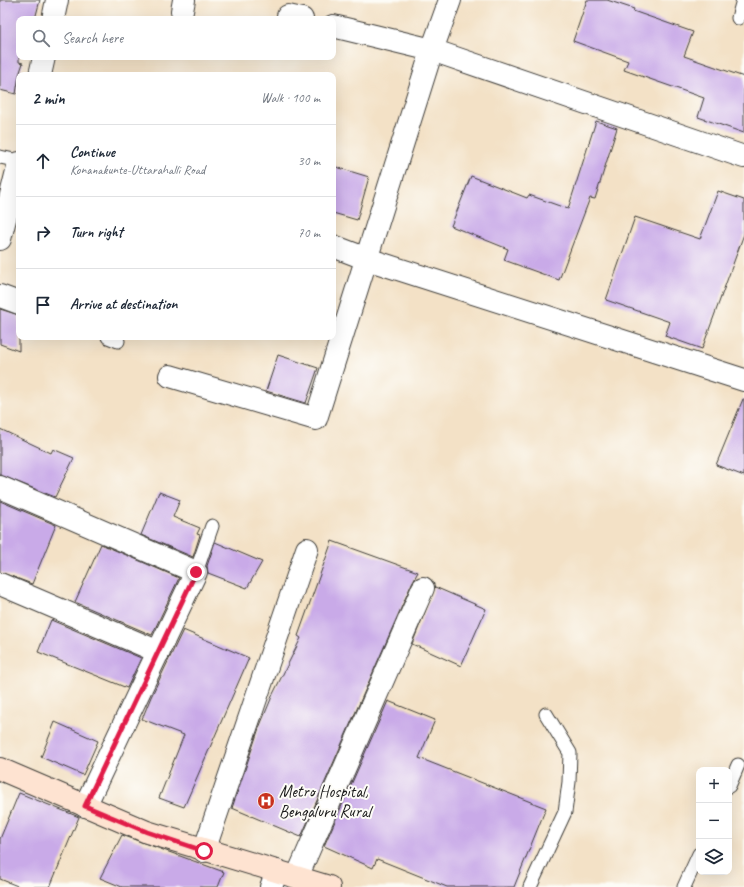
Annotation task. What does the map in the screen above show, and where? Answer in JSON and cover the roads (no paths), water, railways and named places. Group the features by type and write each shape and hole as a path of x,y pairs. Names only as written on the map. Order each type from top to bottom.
{"main road":[{"path":"0,769 147,832 282,878 329,887"}],"street":[{"path":"54,16 57,0"},
{"path":"170,376 316,419 432,50 450,0"},
{"path":"336,27 432,50 744,157"},
{"path":"41,72 43,60"},
{"path":"0,239 16,174"},
{"path":"336,247 367,259 744,380"},
{"path":"0,296 16,302"},
{"path":"0,487 196,572 85,806"},
{"path":"204,851 307,548"},
{"path":"0,584 159,652"},
{"path":"282,878 423,588"}],"lane":[{"path":"738,18 743,0"},
{"path":"0,157 16,161"},
{"path":"196,572 212,526"},
{"path":"530,887 565,812 569,782 570,753 546,714"},
{"path":"732,779 738,765"},
{"path":"684,887 696,861"}],"place":[{"name":"Metro Hospital, Bengaluru Rural","path":"266,801"}]}
